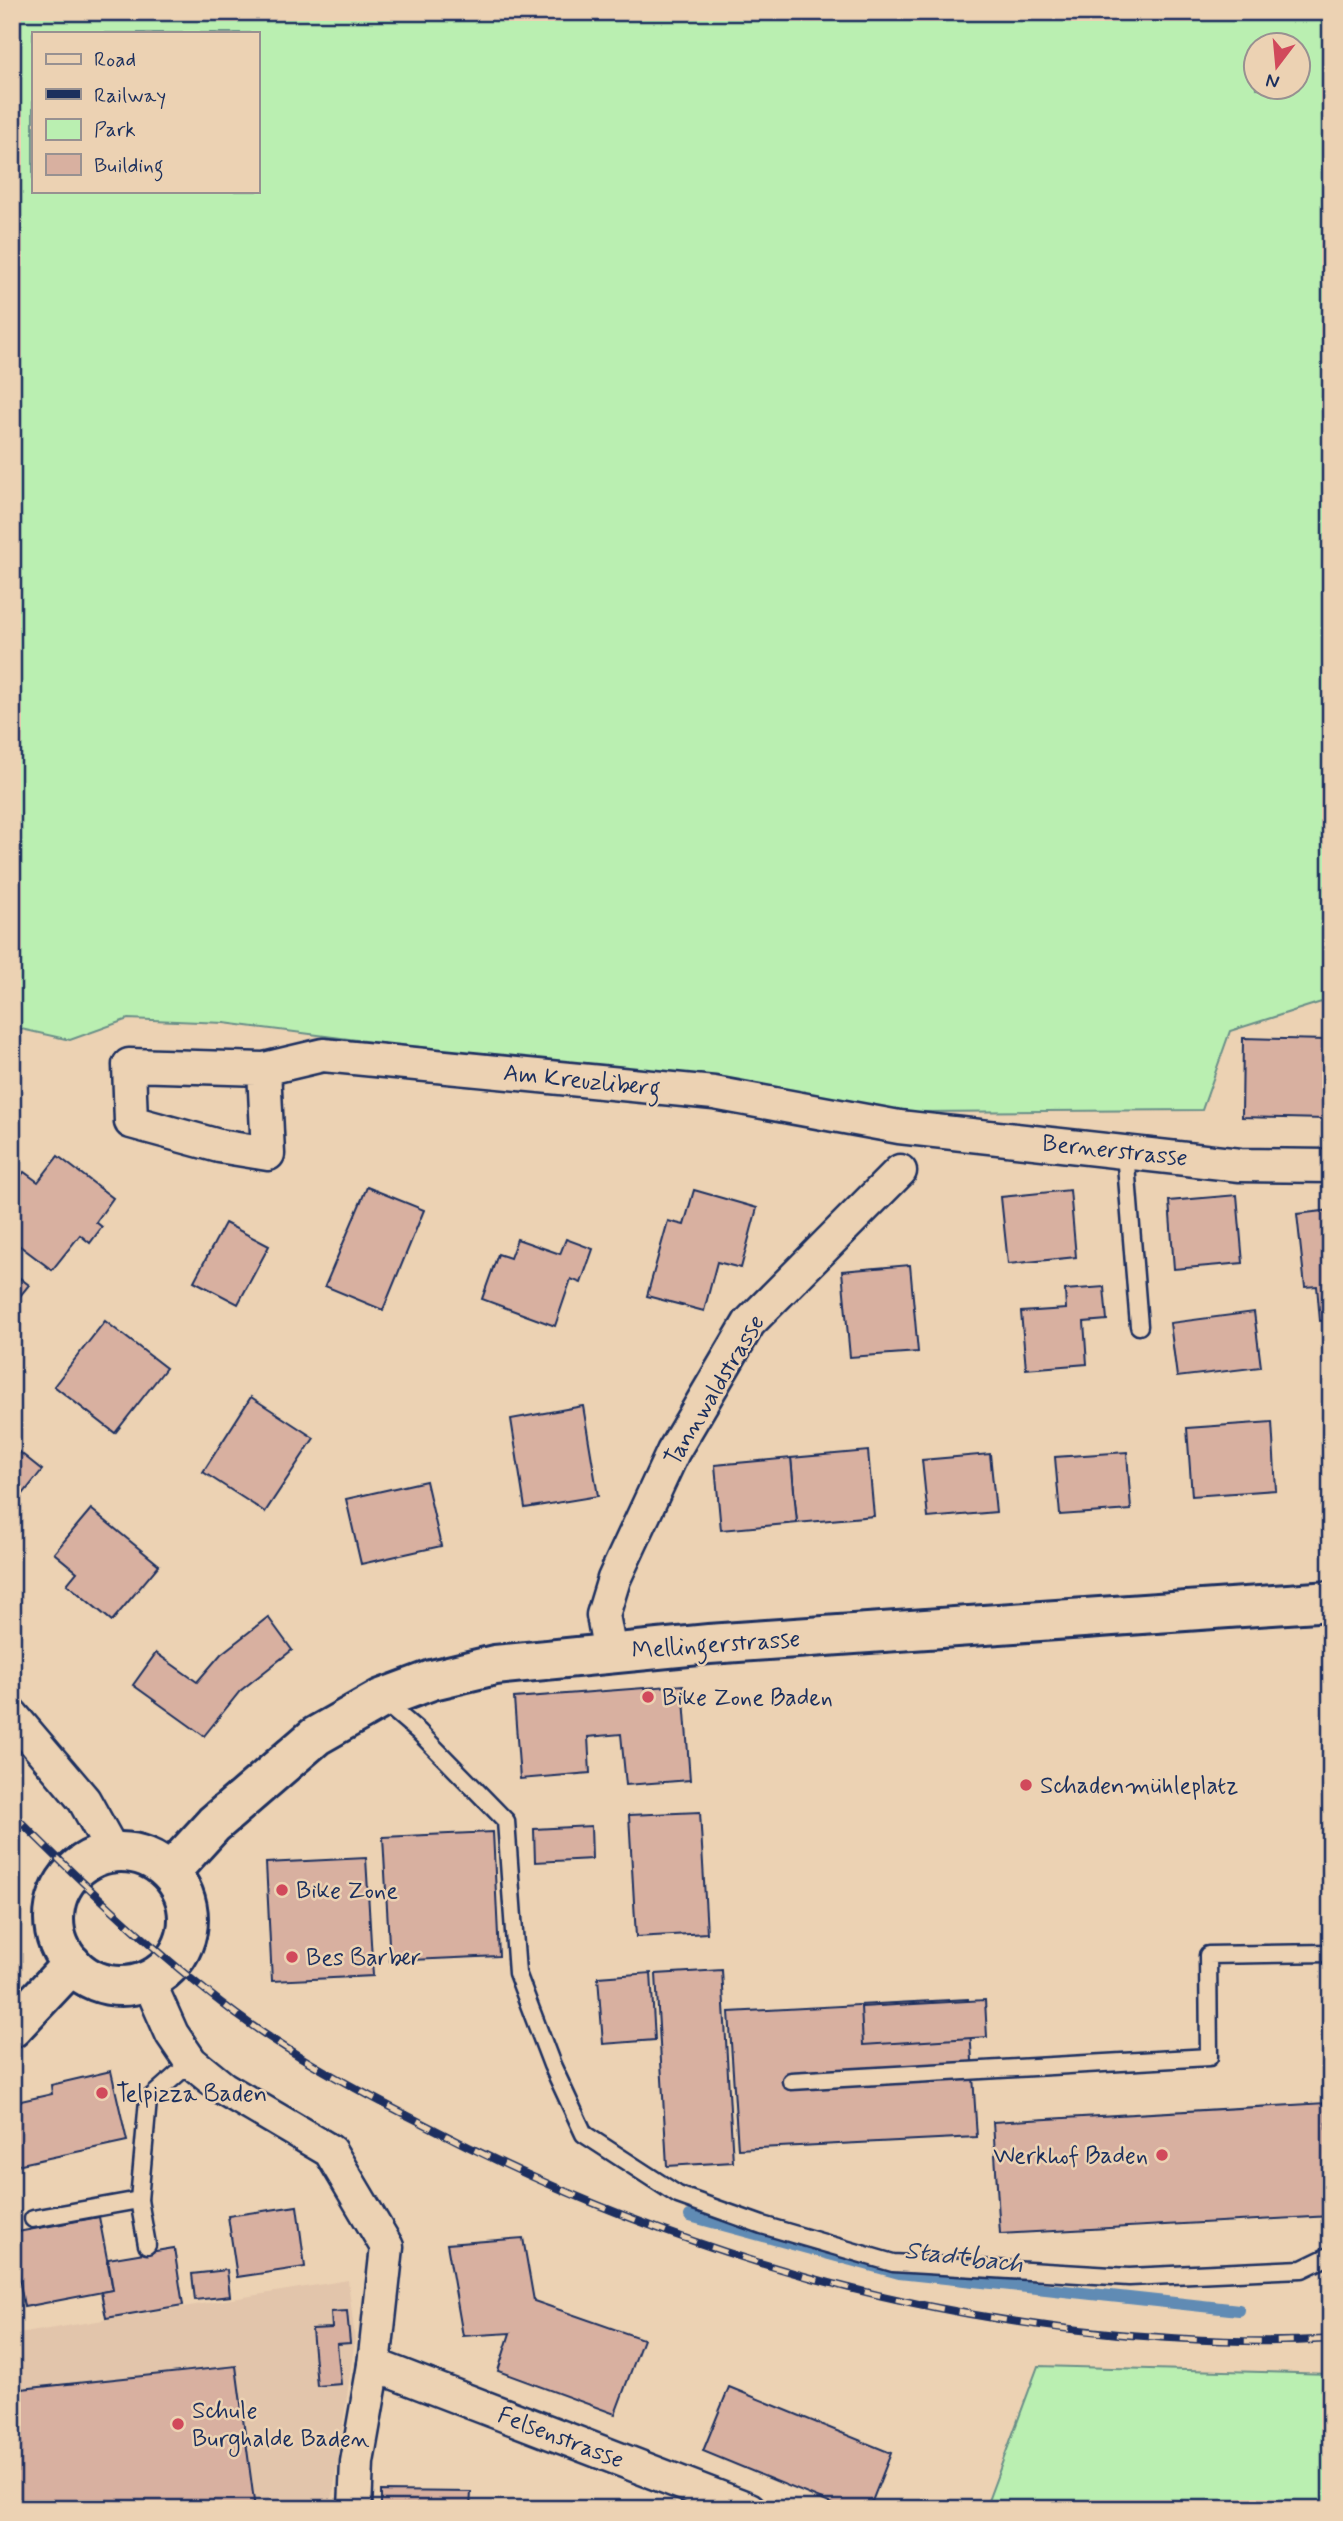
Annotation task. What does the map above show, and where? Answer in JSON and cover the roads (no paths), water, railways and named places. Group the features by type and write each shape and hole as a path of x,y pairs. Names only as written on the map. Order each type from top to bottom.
{"main road":[{"name":"Mellingerstrasse","path":"170,1872 214,1824 316,1736 381,1699 432,1680 495,1665 611,1653 1331,1601"},
{"path":"113,1852 134,1853 153,1860 170,1872 182,1889 188,1910 188,1932 180,1952 167,1969 149,1980 128,1985 107,1984 88,1977 72,1964 60,1948 55,1929 55,1909 60,1891 73,1872 90,1859 113,1852"},
{"path":"12,2028 72,1964"}],"street":[{"name":"Am Kreuzliberg","path":"264,1069 268,1154 219,1146 131,1122 129,1065 264,1069 323,1055 714,1093 899,1127"},
{"name":"Bernerstrasse","path":"899,1127 1240,1165 1331,1166"},
{"name":"Tannwaldstrasse","path":"611,1653 603,1615 614,1579 673,1452 748,1323 900,1171"},
{"path":"12,1715 84,1800 113,1852"},
{"path":"149,1980 172,2034 191,2062 223,2088 330,2151 387,2247 374,2365 356,2462 355,2509"},
{"name":"Felsenstrasse","path":"374,2365 749,2509"}],"lane":[{"path":"1125,1152 1139,1326"},
{"path":"381,1699 419,1732 506,1821 517,1973 552,2065 583,2134 678,2194 762,2225 893,2263 1129,2277 1302,2269 1331,2255"},
{"path":"791,2081 1209,2057 1208,1955 1331,1953"},
{"path":"147,2245 139,2200 148,2100 191,2062"},
{"path":"33,2219 139,2200"}],"waterway":[{"name":"Stadtbach","path":"690,2216 899,2273 1239,2310"}],"railway":[{"path":"12,1813 149,1943 206,1991 280,2044 396,2110 502,2163 586,2200 758,2263 936,2308 1118,2334 1198,2340 1331,2339"}],"place":[{"name":"Bike Zone Baden","path":"648,1697"},
{"name":"Schadenmühleplatz","path":"1026,1785"},
{"name":"Bike Zone","path":"282,1890"},
{"name":"Bes Barber","path":"292,1957"},
{"name":"Telpizza Baden","path":"102,2093"},
{"name":"Werkhof Baden","path":"1162,2155"},
{"name":"Schule Burghalde Baden","path":"178,2424"}]}
